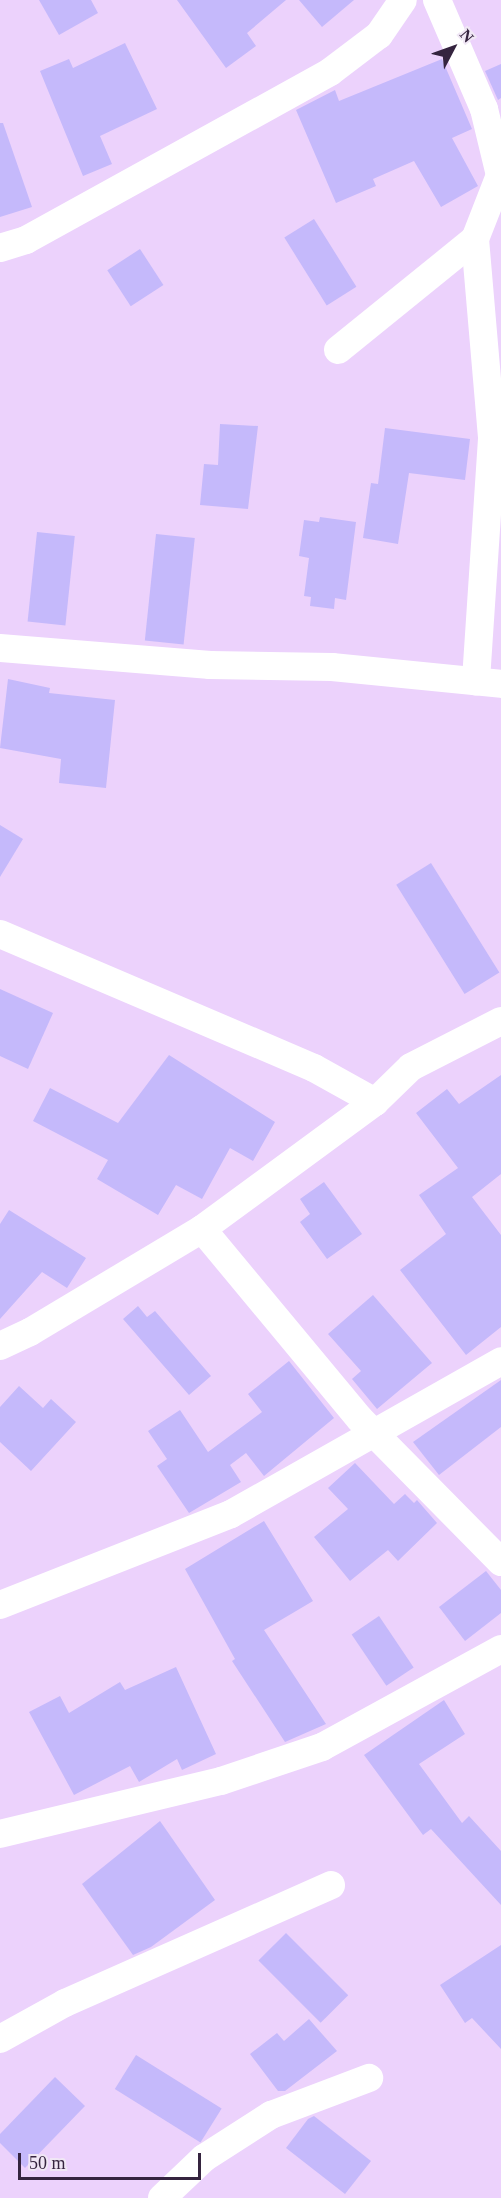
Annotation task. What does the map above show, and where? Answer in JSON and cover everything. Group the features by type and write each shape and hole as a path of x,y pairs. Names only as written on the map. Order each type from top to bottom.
{"street":[{"path":"0,249 26,240 330,72 379,35 403,0"},
{"path":"0,648 210,665 332,667 489,683 496,437 475,239 500,175 484,109 437,0"},
{"path":"338,350 475,239"},
{"path":"0,934 314,1068 375,1102"},
{"path":"0,1346 30,1332 202,1229 375,1102 411,1067 501,1021"},
{"path":"202,1229 375,1435 501,1562"},
{"path":"0,1605 231,1514 375,1435 501,1361"},
{"path":"0,1834 221,1781 322,1747 501,1649"},
{"path":"0,2039 65,2003 331,1885"},
{"path":"162,2198 204,2158 271,2115 369,2078"}],"building":[{"path":"39,0 91,0 98,13 59,35"},
{"path":"177,0 286,0 247,33 256,46 226,68"},
{"path":"299,0 354,0 322,27"},
{"path":"125,43 157,109 100,136 112,164 83,176 40,71 69,59 73,68"},
{"path":"442,59 472,129 452,138 478,186 441,207 414,161 373,179 376,186 336,203 296,110 335,90 339,101"},
{"path":"501,64 501,98 498,100 485,71"},
{"path":"0,123 3,123 32,207 0,217"},
{"path":"314,219 356,287 327,305 284,238"},
{"path":"140,249 163,285 131,306 107,270"},
{"path":"220,424 258,426 248,509 200,505 204,464 218,465"},
{"path":"385,428 470,439 465,480 409,473 398,544 363,538 371,483 378,484"},
{"path":"320,517 356,522 346,600 335,598 334,609 310,606 311,597 304,596 309,558 299,556 304,520 319,522"},
{"path":"37,532 75,536 65,625 28,622"},
{"path":"156,534 195,538 184,644 145,640"},
{"path":"8,679 50,688 49,693 115,700 106,788 59,783 61,759 0,748"},
{"path":"0,825 23,839 0,877"},
{"path":"431,863 499,972 465,994 396,885"},
{"path":"0,989 53,1013 28,1069 0,1056"},
{"path":"169,1055 275,1122 253,1161 230,1148 202,1199 176,1185 158,1215 97,1179 108,1160 33,1121 50,1088 118,1123"},
{"path":"501,1075 501,1174 472,1197 501,1235 501,1327 466,1355 400,1270 446,1234 419,1195 458,1168 416,1113 447,1089 459,1104"},
{"path":"324,1182 362,1234 327,1259 300,1222 310,1214 300,1199"},
{"path":"9,1210 86,1258 67,1288 42,1272 0,1319 0,1224"},
{"path":"373,1295 432,1363 377,1409 352,1379 361,1371 328,1334"},
{"path":"138,1306 147,1317 155,1311 211,1376 189,1395 123,1319"},
{"path":"289,1361 334,1418 264,1476 246,1453 230,1465 241,1482 189,1513 157,1466 167,1459 148,1431 180,1410 208,1452 262,1412 248,1394"},
{"path":"501,1380 501,1427 439,1475 413,1442"},
{"path":"19,1386 43,1408 51,1399 76,1422 31,1471 0,1442 0,1407"},
{"path":"355,1463 394,1504 405,1494 414,1503 417,1500 437,1523 398,1561 388,1550 350,1581 314,1537 348,1509 328,1488"},
{"path":"264,1521 313,1601 264,1630 326,1724 285,1742 232,1661 235,1659 185,1569"},
{"path":"486,1571 501,1590 501,1613 465,1641 439,1607"},
{"path":"379,1616 414,1667 386,1686 352,1634"},
{"path":"176,1667 216,1754 182,1770 177,1759 139,1782 130,1766 74,1795 29,1712 60,1696 69,1713 120,1682 125,1690"},
{"path":"444,1700 465,1734 419,1764 462,1823 469,1816 501,1851 501,1905 431,1829 423,1835 364,1755"},
{"path":"160,1821 215,1900 151,1947 133,1955 82,1884"},
{"path":"286,1933 348,1995 321,2023 258,1961"},
{"path":"501,1945 501,2049 472,2018 465,2023 440,1985"},
{"path":"309,2019 337,2051 285,2091 278,2091 250,2054 277,2033 284,2041"},
{"path":"136,2055 222,2109 200,2142 115,2089"},
{"path":"55,2077 85,2106 25,2168 0,2143 0,2134"},
{"path":"314,2116 371,2161 345,2194 286,2148 308,2119"}]}
